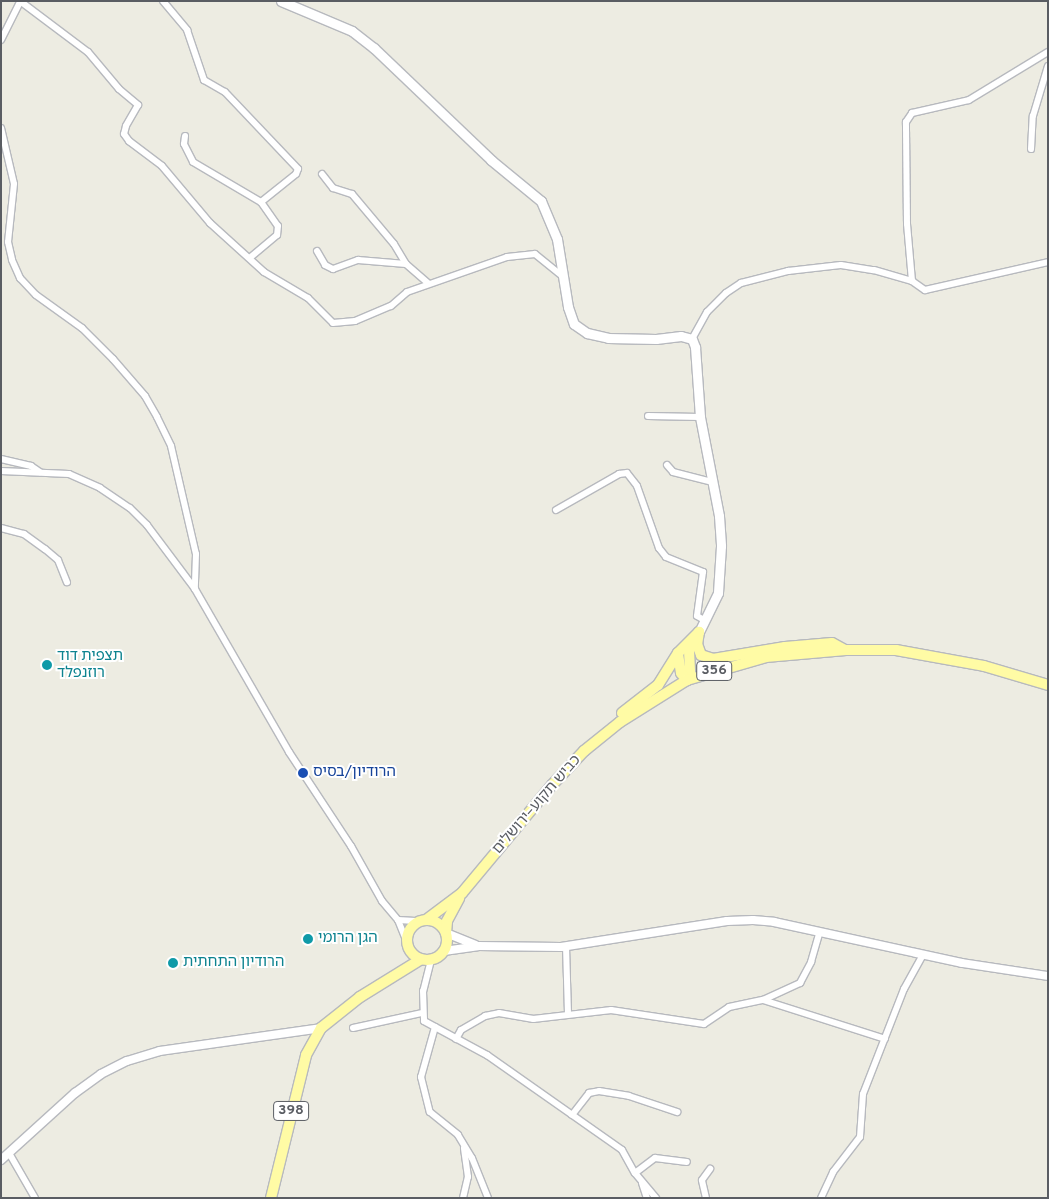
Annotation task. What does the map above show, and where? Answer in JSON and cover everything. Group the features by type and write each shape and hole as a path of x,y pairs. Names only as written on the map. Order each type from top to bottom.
{"main road":[{"path":"281,1 316,14 360,37 492,160 541,201 557,239 562,276 574,324 586,334 628,340 681,336 692,339 695,347 700,417 720,516 720,573 718,592 706,621 688,651 690,673 688,680 681,673 678,653"},
{"path":"699,632 697,644 701,656 713,659 785,646 832,643 846,650"},
{"path":"597,740 604,727 658,686 678,653 699,632"},
{"name":"כביש תקוע–ירושלים","path":"446,933 447,921 462,893 552,784 597,740 644,706 688,680 766,657 846,650 896,650 933,655 1048,685"},
{"name":"כביש תקוע–ירושלים","path":"423,920 462,893"},
{"path":"423,920 439,924 446,933 444,951 431,960 420,960 409,951 406,940 410,929 423,920"},
{"name":"398","path":"401,969 409,951"},
{"name":"398","path":"271,1198 306,1055 321,1028 401,969 420,960"}],"street":[{"path":"163,1 187,30 204,80 225,92 298,169 296,174 261,202"},
{"path":"1,40 20,2 82,46 138,106 126,126 124,134 129,142 162,166 210,223 264,272 308,298 333,323 356,321 391,306 406,292 428,283 527,253 536,254 562,276"},
{"path":"912,281 907,224 906,122 912,113 969,100 1048,52"},
{"path":"1031,149 1033,116 1048,66"},
{"path":"1,128 14,184 8,242 12,260 20,278 36,295 82,328 113,359 157,417 171,446 196,554 195,588"},
{"path":"184,136 184,144 193,162 261,202 278,226 277,235 250,258"},
{"path":"322,174 333,188 352,194 394,244 406,264 428,283"},
{"path":"317,251 326,265 333,269 358,260 406,264"},
{"path":"692,339 713,304 741,283 788,271 841,265 874,270 912,281 925,290 1048,262"},
{"path":"648,416 700,417"},
{"path":"1,459 31,466 41,472"},
{"path":"667,465 673,472 712,482"},
{"path":"1,471 69,474 100,488 130,508 160,540 195,588 289,752 351,846 382,901 398,920 406,940"},
{"path":"556,510 619,474 627,473 637,486 659,548 666,557 703,572 697,616 706,621"},
{"path":"1,528 24,534 51,554 62,568 67,582"},
{"path":"398,920 423,920"},
{"path":"444,951 478,946 566,946 727,921 774,922 819,934 922,956 1048,976"},
{"path":"446,933 478,946"},
{"path":"456,1039 461,1030 485,1016 499,1013 533,1019 568,1014 636,1012 681,1022 704,1024 729,1007 763,1000 800,983 819,934"},
{"path":"566,946 568,1014"},
{"path":"821,1198 834,1172 860,1138 863,1094 904,989 922,956"},
{"path":"431,960 423,991 422,1012 424,1021 487,1055 622,1150 635,1173 656,1198"},
{"path":"763,1000 885,1039"},
{"path":"353,1028 422,1012"},
{"path":"435,1027 422,1072 422,1084 433,1116 452,1128 464,1144 488,1198"},
{"path":"1,1160 75,1093 101,1074 127,1061 160,1051 321,1028"},
{"path":"572,1115 589,1093 599,1091 629,1096 677,1112"},
{"path":"463,1198 468,1177 464,1144"},
{"path":"9,1153 35,1198"},
{"path":"635,1173 656,1158 687,1162"},
{"path":"706,1198 702,1180 710,1169"},
{"path":"641,1179 648,1198"}],"place":[{"name":"תצפית דוד רוזנפלד","path":"47,665"},
{"name":"הרודיון/בסיס","path":"303,773"},
{"name":"הגן הרומי","path":"308,939"},
{"name":"הרודיון התחתית","path":"173,963"}]}
